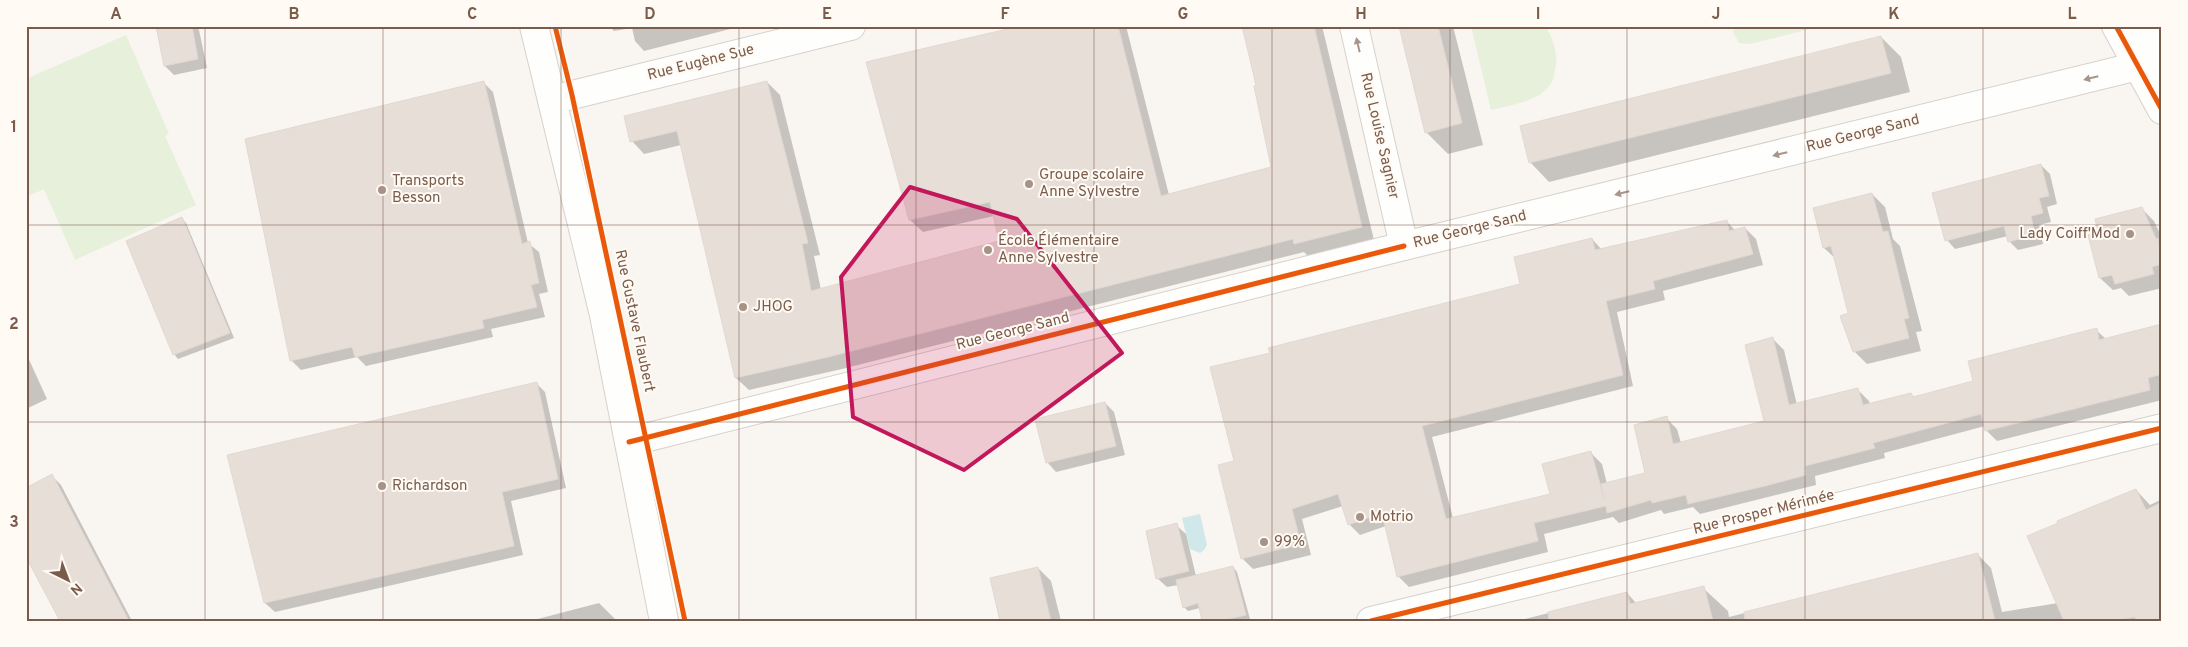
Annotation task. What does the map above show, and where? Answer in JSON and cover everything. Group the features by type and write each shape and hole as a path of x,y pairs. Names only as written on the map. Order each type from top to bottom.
{"street":[{"name":"Rue Gustave Flaubert","path":"534,26 604,315 664,621"},
{"name":"Rue Eugène Sue","path":"552,100 851,26"},
{"name":"Rue Louise Sagnier","path":"1354,26 1404,246"},
{"path":"2116,26 2162,110"},
{"path":"2147,26 2162,53"},
{"name":"Rue George Sand","path":"629,442 1404,246 2138,66"},
{"path":"2138,66 2162,84"},
{"name":"Rue Prosper Mérimée","path":"1371,621 2162,428"}],"highlighted area":[{"path":"910,187 1017,219 1122,353 964,470 853,417 841,277"}],"green space":[{"path":"1471,26 1546,26 1556,53 1554,76 1550,85 1545,91 1531,99 1491,110"},
{"path":"1735,26 1822,26 1750,44 1739,43 1733,32"},
{"path":"126,35 169,134 165,136 196,205 75,260 44,189 26,197 26,79"}],"water":[{"path":"1200,514 1207,545 1200,553 1190,549 1182,518"}],"building":[{"path":"156,26 192,26 198,59 164,66"},
{"name":"Groupe scolaire Anne Sylvestre","path":"1020,26 1118,26 1161,196 1271,167 1254,86 1256,85 1242,26 1314,26 1362,227 1294,244 1293,239 828,357 735,378 677,131 630,142 624,116 767,81 808,243 802,244 811,291 999,241 990,202 909,220 866,62"},
{"path":"1399,26 1438,26 1462,123 1425,133"},
{"path":"1881,36 1891,73 1529,163 1520,126"},
{"name":"Transports Besson","path":"484,81 522,244 530,241 539,283 531,285 537,307 482,320 484,328 355,357 352,347 290,361 245,139"},
{"path":"2041,164 2049,196 2039,198 2043,213 2031,216 2035,235 2008,242 2004,226 1945,241 1932,193"},
{"path":"1872,193 1883,232 1888,231 1909,318 1904,319 1909,338 1853,352 1840,316 1848,313 1831,246 1823,248 1813,208"},
{"path":"2142,207 2156,239 2158,238 2162,264 2152,267 2154,274 2115,284 2112,275 2099,278 2088,235 2098,232 2095,219"},
{"path":"182,217 230,333 173,355 126,241"},
{"path":"1727,220 1729,231 1745,227 1753,254 1653,281 1655,289 1606,301 1623,375 1422,426 1446,519 1550,494 1542,464 1591,451 1604,498 1601,484 1645,473 1634,425 1667,416 1673,444 1764,421 1745,345 1773,337 1789,405 1858,388 1863,405 1911,393 1913,397 1973,381 1968,361 2097,328 2099,340 2162,324 2162,374 2148,378 2150,390 1985,431 1981,414 1873,443 1875,448 1805,466 1806,475 1765,486 1688,504 1686,495 1652,503 1651,500 1607,513 1606,506 1534,523 1538,541 1397,577 1382,513 1348,525 1338,494 1292,509 1301,544 1241,559 1218,465 1234,461 1210,367 1270,353 1268,348 1520,284 1514,257 1592,238 1595,250"},
{"name":"Richardson","path":"537,382 558,479 502,492 514,546 264,603 227,455"},
{"path":"1105,402 1116,446 1046,463 1035,419"},
{"path":"52,474 129,621 60,621 26,557 26,488"},
{"path":"2136,489 2146,510 2162,502 2162,621 2136,621 2135,617 2112,621 2064,621 2027,536 2058,523 2057,521"},
{"path":"1177,523 1189,571 1156,579 1146,531"},
{"path":"1978,553 1995,621 1745,621 1744,612"},
{"path":"1233,566 1246,615 1220,621 1202,621 1198,603 1183,608 1176,580"},
{"path":"1038,567 1051,621 1000,621 990,578"},
{"path":"1704,586 1713,621 1549,621 1548,612 1627,592 1630,604"}],"cycle path":[{"path":"555,26 572,95 685,621"},
{"path":"2116,26 2162,110"},
{"path":"629,442 1404,246"},
{"path":"1371,621 2162,428"}],"place":[{"name":"Groupe scolaire Anne Sylvestre","path":"1029,184"},
{"name":"Transports Besson","path":"382,190"},
{"name":"Lady Coiff'Mod","path":"2130,234"},
{"name":"École Élémentaire Anne Sylvestre","path":"988,250"},
{"name":"JHOG","path":"743,307"},
{"name":"Richardson","path":"382,486"},
{"name":"Motrio","path":"1360,517"},
{"name":"99%","path":"1264,542"}]}
